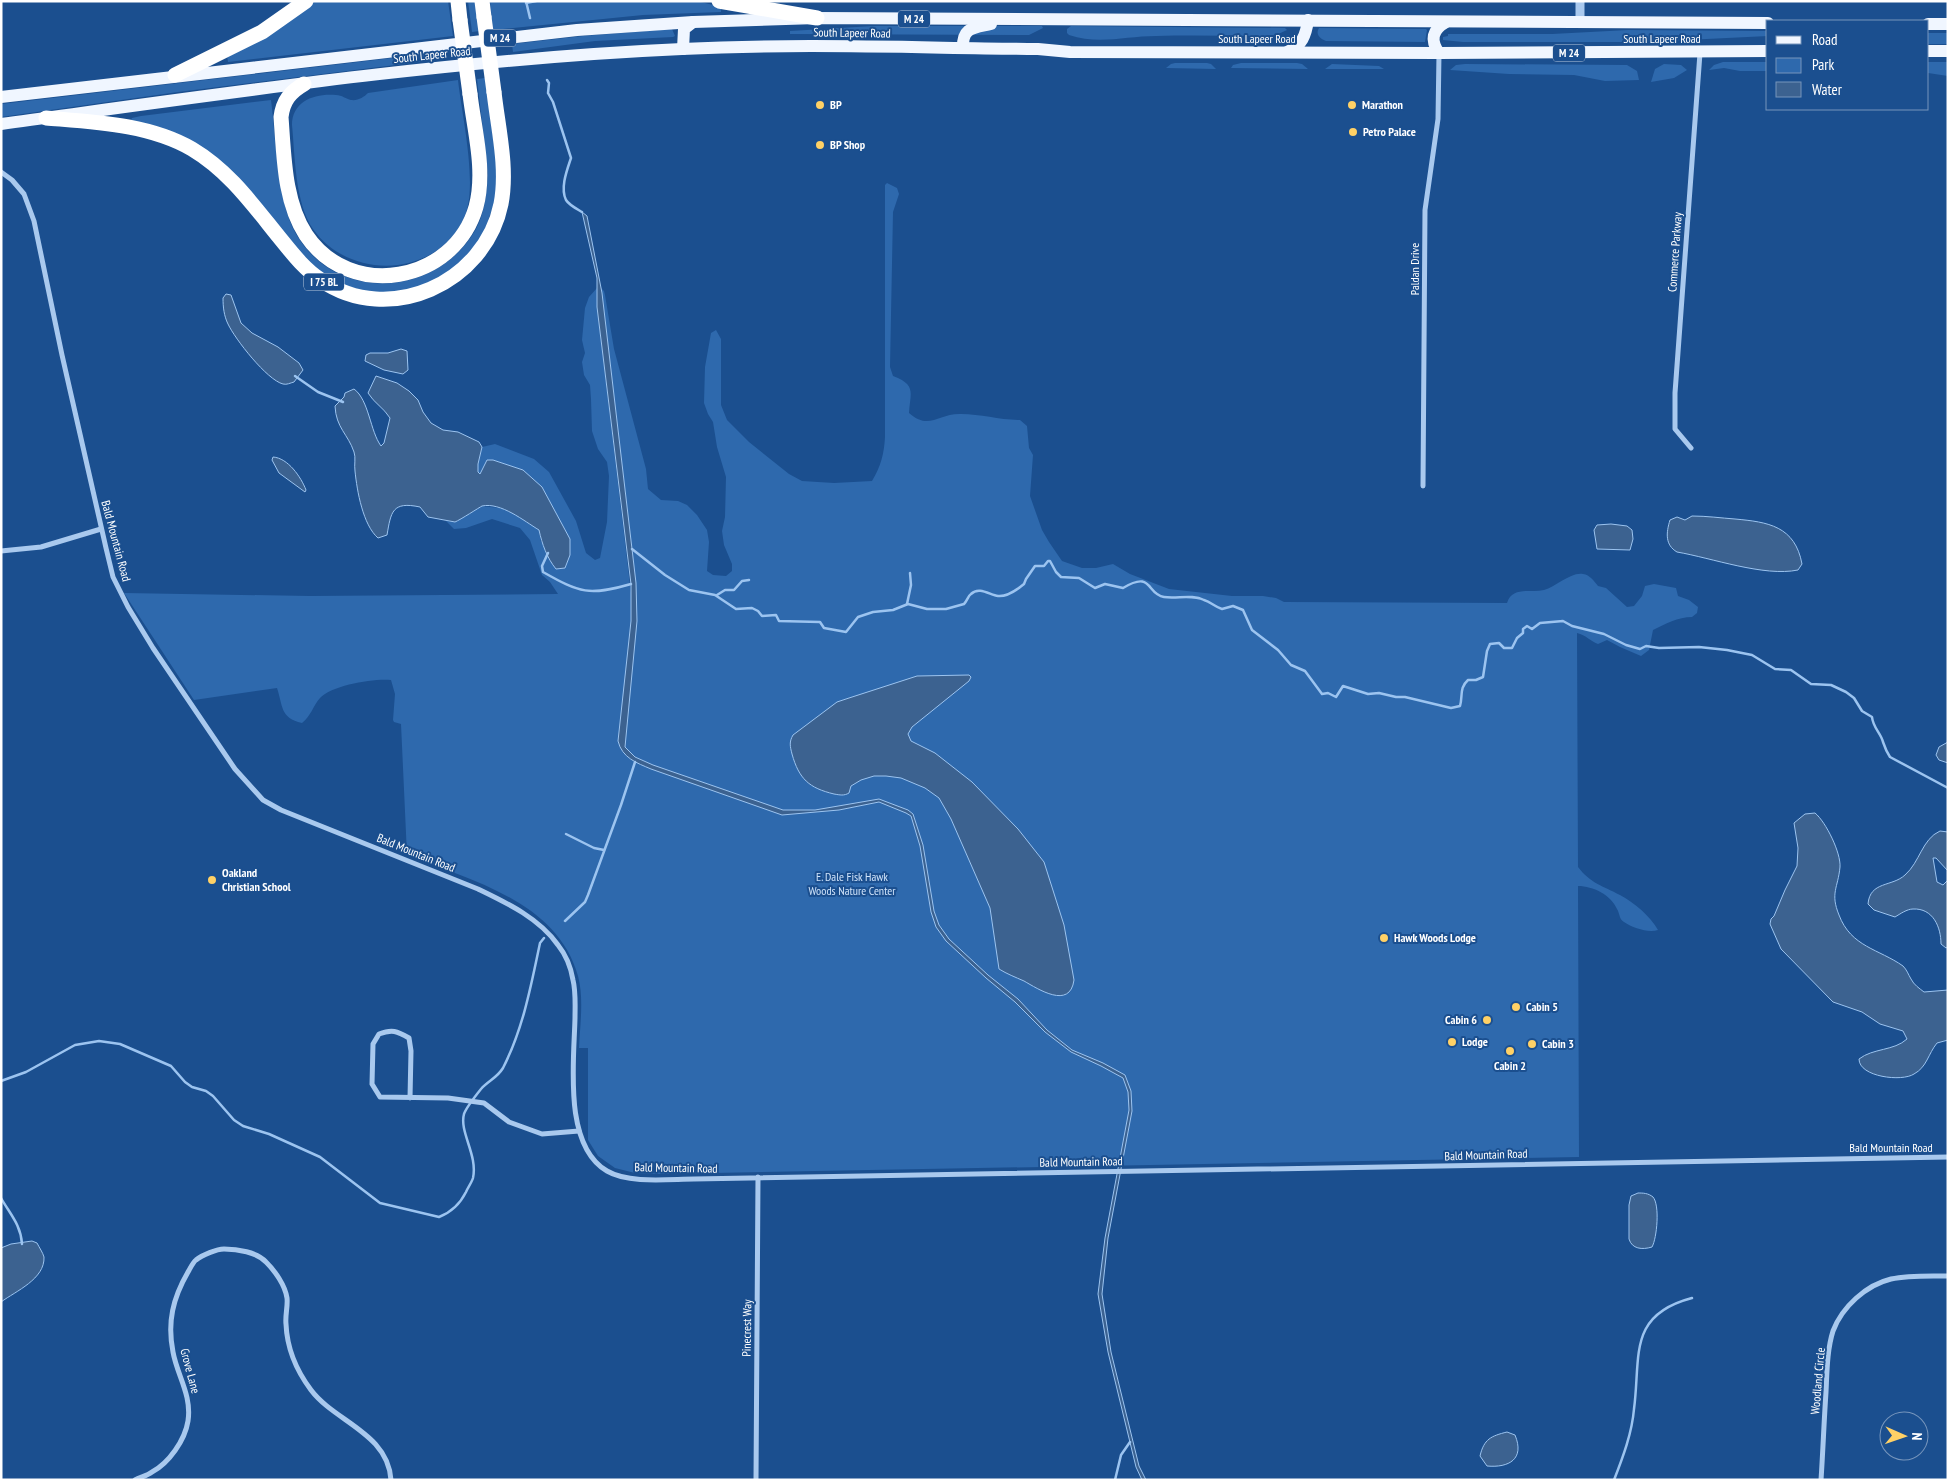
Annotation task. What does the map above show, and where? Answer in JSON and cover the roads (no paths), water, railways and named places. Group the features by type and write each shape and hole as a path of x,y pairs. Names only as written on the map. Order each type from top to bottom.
{"highway":[{"path":"175,76 262,32 306,1"},
{"path":"304,84 284,102 281,117 289,188 296,215 306,235 325,256 346,268 370,275 383,276 408,273 433,263 455,245 472,220 477,204 479,174 458,1"},
{"name":"I 75 BL","path":"46,118 134,129 165,137 191,148 212,162 233,181 294,256 311,273 338,290 367,298 410,297 442,285 471,262 487,242 498,216 503,190 502,165 482,1"},
{"path":"720,1 817,18"}],"main road":[{"name":"South Lapeer Road","path":"1,97 577,30 693,22 817,18 1766,23"},
{"path":"963,48 962,38 971,29 1011,19"},
{"path":"1285,52 1299,45 1307,30 1308,20"},
{"path":"683,49 684,29 693,22"},
{"path":"1439,53 1433,42 1433,36 1435,30 1446,22"},
{"path":"1929,24 1948,24"},
{"name":"South Lapeer Road","path":"1,124 304,84 501,61 683,49 792,46 1038,49 1077,52 1439,53 1766,51"},
{"path":"1929,51 1948,51"}],"street":[{"path":"1580,1 1580,22"},
{"name":"Commerce Parkway","path":"1691,448 1676,429 1675,393 1700,52"},
{"name":"Paldan Drive","path":"1423,486 1424,221 1438,119 1439,53"},
{"name":"Bald Mountain Road","path":"4,174 24,194 34,221 101,529 114,578 128,607 235,769 263,800 281,810 504,901 536,922 559,946 568,963 574,981 574,1087 579,1131 590,1155 608,1171 620,1176 644,1179 1948,1158"},
{"path":"1,551 41,547 101,529"},
{"path":"410,1098 411,1051 408,1038 398,1031 388,1030 379,1034 373,1044 372,1084 380,1097 410,1098 448,1098 484,1103 509,1122 542,1134 579,1131"},
{"name":"Pinecrest Way","path":"756,1480 758,1177"},
{"name":"Grove Lane","path":"135,1480 153,1472 166,1461 179,1444 188,1421 187,1394 173,1352 170,1314 179,1287 195,1260 221,1248 243,1251 265,1260 280,1278 287,1297 286,1324 290,1350 298,1373 314,1395 383,1452 390,1467 391,1480"},
{"name":"Woodland Circle","path":"1821,1480 1828,1361 1834,1331 1842,1314 1858,1296 1870,1288 1889,1280 1912,1276 1948,1276"}],"water":[{"path":"582,212 587,216 602,293 636,583 637,621 625,747 635,757 653,765 783,810 815,810 879,799 908,810 913,814 923,845 934,911 939,925 949,939 988,975 1018,999 1047,1030 1072,1050 1125,1075 1131,1091 1132,1111 1108,1238 1102,1294 1111,1352 1139,1466 1146,1480 1142,1480 1136,1467 1108,1352 1098,1294 1105,1238 1129,1110 1128,1092 1123,1078 1071,1052 1045,1032 1015,1002 946,941 936,927 931,912 920,846 911,816 879,802 839,810 782,815 651,769 631,759 620,747 618,741 631,621 631,584 597,307 597,278"},
{"path":"226,294 231,295 241,323 252,333 278,347 299,363 303,370 294,382 284,384 276,381 244,349 226,318 223,298"},
{"path":"401,349 407,351 408,370 403,374 384,370 365,361 366,355 370,353 388,353"},
{"path":"376,376 397,383 409,391 418,400 423,412 431,423 443,430 458,432 479,442 482,447 478,464 478,472 480,474 487,460 493,460 523,470 542,487 570,539 570,555 565,568 556,569 553,565 545,551 539,530 512,513 497,507 482,506 455,522 428,517 420,507 398,507 392,514 387,535 378,538 368,525 359,498 355,454 340,425 335,406 344,397 345,393 354,389 363,400 377,440 381,446 384,443 390,418 368,393"},
{"path":"273,457 289,464 304,485 305,492 279,473 272,460"},
{"path":"1692,516 1747,520 1778,528 1793,541 1802,564 1798,570 1770,571 1738,566 1677,552 1668,542 1670,520 1677,517 1685,520"},
{"path":"1597,525 1627,526 1632,530 1633,539 1630,550 1597,549 1594,530"},
{"path":"969,675 971,677 969,681 912,727 908,734 911,741 935,753 972,782 1018,829 1044,862 1064,925 1074,980 1071,989 1066,994 1060,996 1045,992 999,969 990,908 951,819 939,798 925,788 901,778 886,776 874,776 861,780 851,786 849,793 845,795 825,792 806,781 798,770 792,754 790,744 793,735 837,702 917,676"},
{"path":"1948,742 1948,763 1939,760 1936,755 1939,747"},
{"path":"1815,813 1828,830 1840,861 1835,901 1844,926 1858,941 1903,966 1914,983 1924,992 1948,990 1948,1040 1937,1043 1925,1064 1914,1074 1900,1078 1891,1078 1873,1074 1861,1065 1859,1059 1865,1055 1896,1046 1907,1039 1903,1031 1880,1024 1862,1012 1833,1002 1781,949 1770,924 1797,866 1798,848 1794,823 1805,814"},
{"path":"1940,831 1948,832 1948,871 1936,858 1933,858 1937,882 1943,885 1948,880 1948,947 1946,948 1941,944 1935,920 1926,912 1911,909 1895,917 1874,910 1868,904 1873,891 1900,879 1910,870 1929,839"},
{"path":"1638,1193 1647,1194 1653,1197 1655,1201 1657,1222 1655,1237 1652,1247 1648,1248 1635,1247 1629,1239 1629,1205 1631,1196"},
{"path":"32,1241 37,1243 44,1257 40,1272 28,1284 1,1302 1,1248 11,1244"},
{"path":"1507,1432 1515,1435 1518,1443 1516,1456 1508,1463 1487,1466 1480,1456 1486,1442 1492,1437"}],"waterway":[{"path":"526,1 530,18"},
{"path":"526,3 536,1"},
{"path":"547,80 549,83 548,93 553,102 571,158 565,179 564,195 569,204 582,212"},
{"path":"295,376 318,392 343,402"},
{"path":"632,549 665,575 689,590 715,595 736,609 752,608 762,616 776,615 779,621 820,622 824,628 846,632 858,617 873,612 893,610 908,604 927,609 946,609 964,604 970,595 977,591 998,596 1009,594 1024,584 1035,566 1044,566 1050,561 1061,577 1079,578 1095,588 1105,584 1123,588 1140,581 1148,585 1158,595 1164,597 1195,597 1222,609 1233,606 1243,610 1252,630 1278,650 1291,665 1305,671 1322,694 1328,693 1336,697 1343,686 1368,694 1379,693 1405,697 1451,708 1460,706 1462,689 1468,680 1476,680 1483,677 1490,644 1499,643 1504,648 1512,648 1517,638 1523,633 1523,629 1527,626 1532,629 1540,623 1563,621 1572,626 1604,634 1626,645 1640,649 1646,646 1659,648 1699,647 1727,650 1752,655 1775,669 1791,670 1811,684 1831,685 1846,692 1854,698 1862,711 1872,717 1890,757 1948,788"},
{"path":"548,553 542,566 543,572 576,588 594,591 631,584"},
{"path":"907,604 911,585 910,573"},
{"path":"717,595 725,590 734,590 742,581 749,580"},
{"path":"565,921 585,902 635,762"},
{"path":"566,834 594,848 604,850"},
{"path":"1,1081 26,1072 75,1045 99,1041 120,1044 171,1066 185,1082 213,1096 234,1120 243,1126 269,1134 320,1157 380,1203 439,1217 448,1213 458,1204 472,1180 474,1169 464,1128 464,1114 481,1089 501,1071 510,1053 526,1007 540,943 544,938"},
{"path":"1,1198 15,1220 20,1231 22,1244"},
{"path":"1614,1480 1624,1454 1631,1427 1641,1340 1647,1327 1656,1315 1671,1306 1692,1298"},
{"path":"1115,1480 1121,1455 1130,1442"}],"place":[{"name":"BP","path":"820,105"},
{"name":"Marathon","path":"1352,105"},
{"name":"Petro Palace","path":"1353,132"},
{"name":"BP Shop","path":"820,145"},
{"name":"Oakland Christian School","path":"212,880"},
{"name":"Hawk Woods Lodge","path":"1384,938"},
{"name":"Cabin 5","path":"1516,1007"},
{"name":"Cabin 6","path":"1487,1020"},
{"name":"Lodge","path":"1452,1042"},
{"name":"Cabin 3","path":"1532,1044"},
{"name":"Cabin 2","path":"1510,1051"}],"park label":[{"name":"E. Dale Fisk Hawk Woods Nature Center","path":"852,884"}]}
